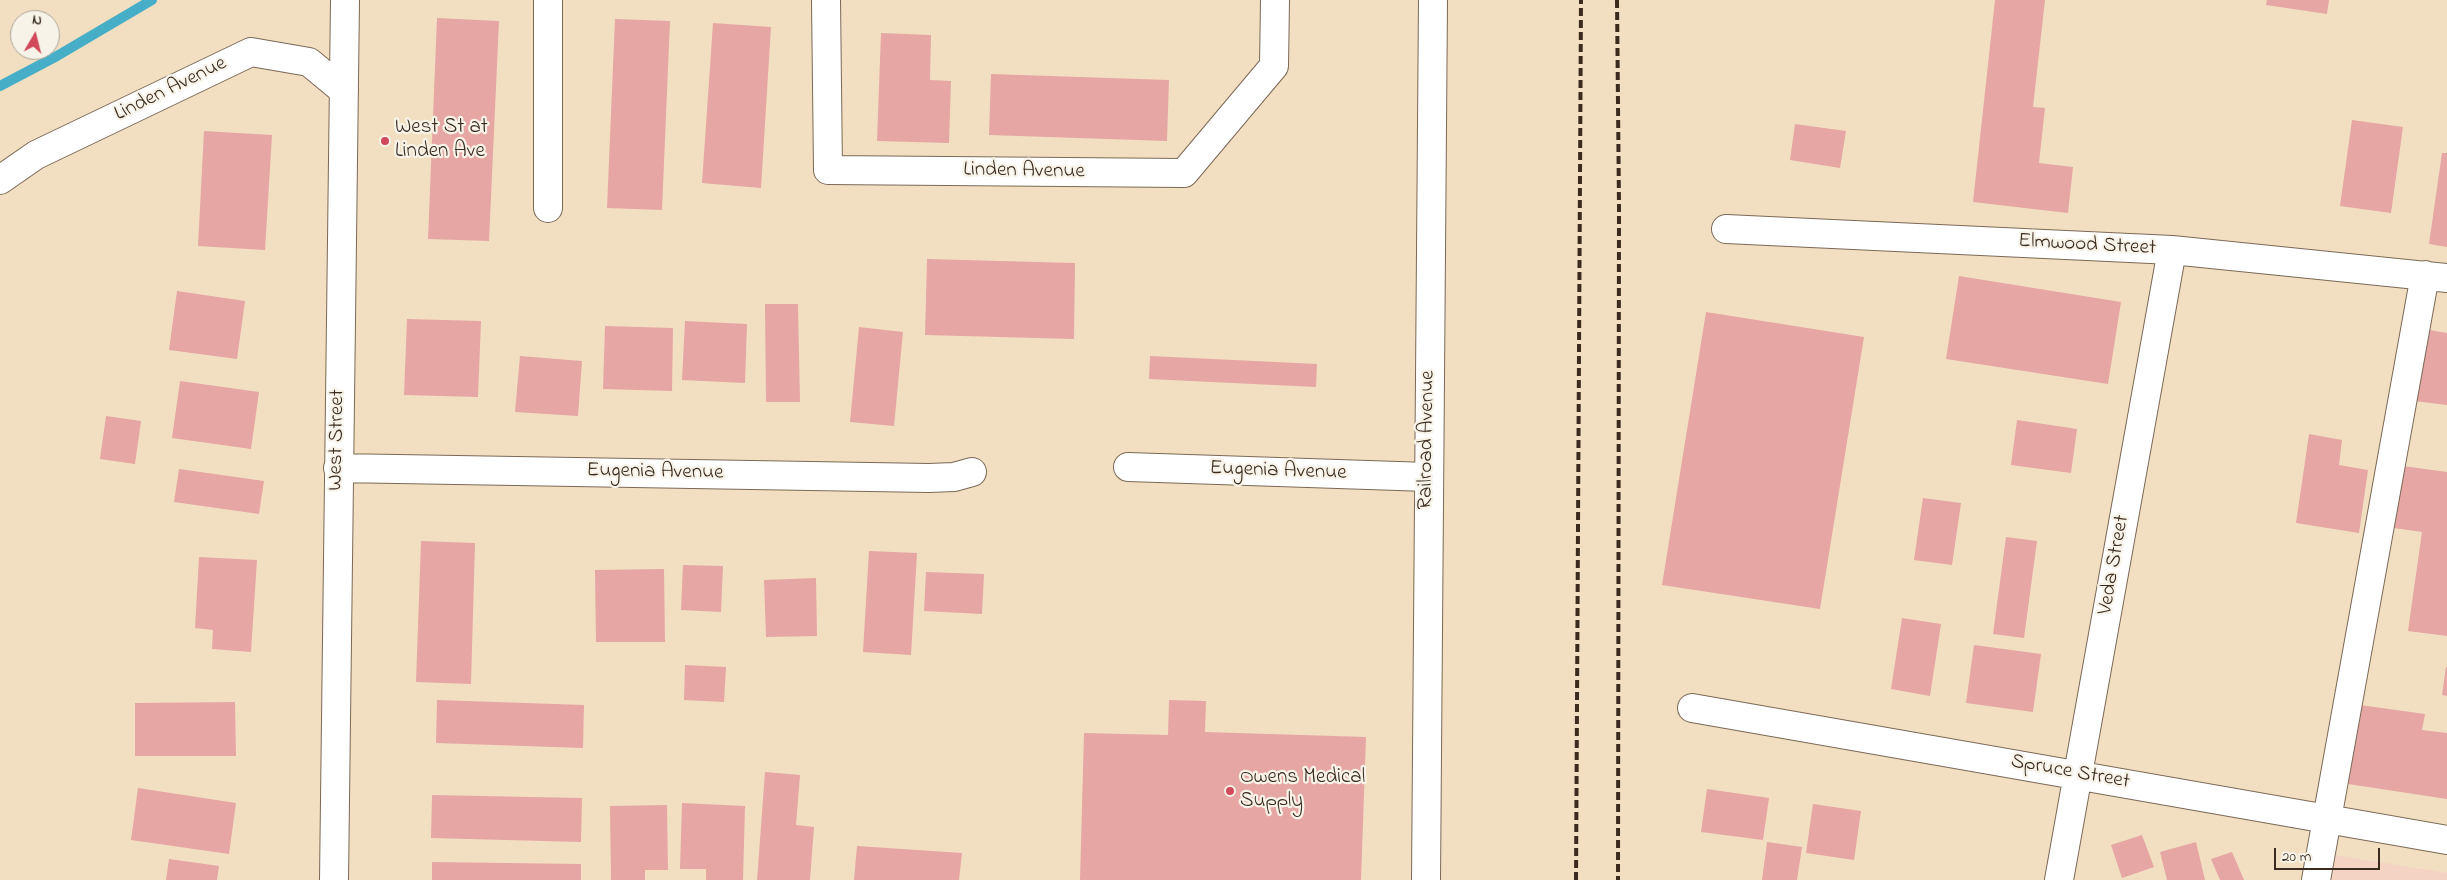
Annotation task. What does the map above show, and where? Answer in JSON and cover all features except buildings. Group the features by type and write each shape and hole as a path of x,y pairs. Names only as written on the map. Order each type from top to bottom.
{"street":[{"name":"West Street","path":"334,880 345,0"},
{"path":"548,0 548,208"},
{"name":"Linden Avenue","path":"826,0 828,170 1184,174 1274,66 1275,0"},
{"name":"Railroad Avenue","path":"1426,880 1433,0"},
{"name":"Linden Avenue","path":"0,180 36,155 251,52 310,62 344,91"},
{"name":"Elmwood Street","path":"1726,229 2172,250 2436,276"},
{"name":"Veda Street","path":"2059,880 2172,250"},
{"path":"2316,880 2436,276"},
{"name":"Eugenia Avenue","path":"1128,467 1428,477"},
{"name":"Eugenia Avenue","path":"338,468 930,478 954,477 972,472"},
{"name":"Spruce Street","path":"1692,708 2447,840"}],"shaded area":[{"path":"2335,855 2447,873 2447,880 2330,880"}],"waterway":[{"path":"0,86 57,56 152,0"}],"railway":[{"path":"1576,880 1581,0"},
{"path":"1617,0 1619,207 1618,880"}],"place":[{"name":"West St at Linden Ave","path":"385,141"},
{"name":"Owens Medical Supply","path":"1230,791"}]}
